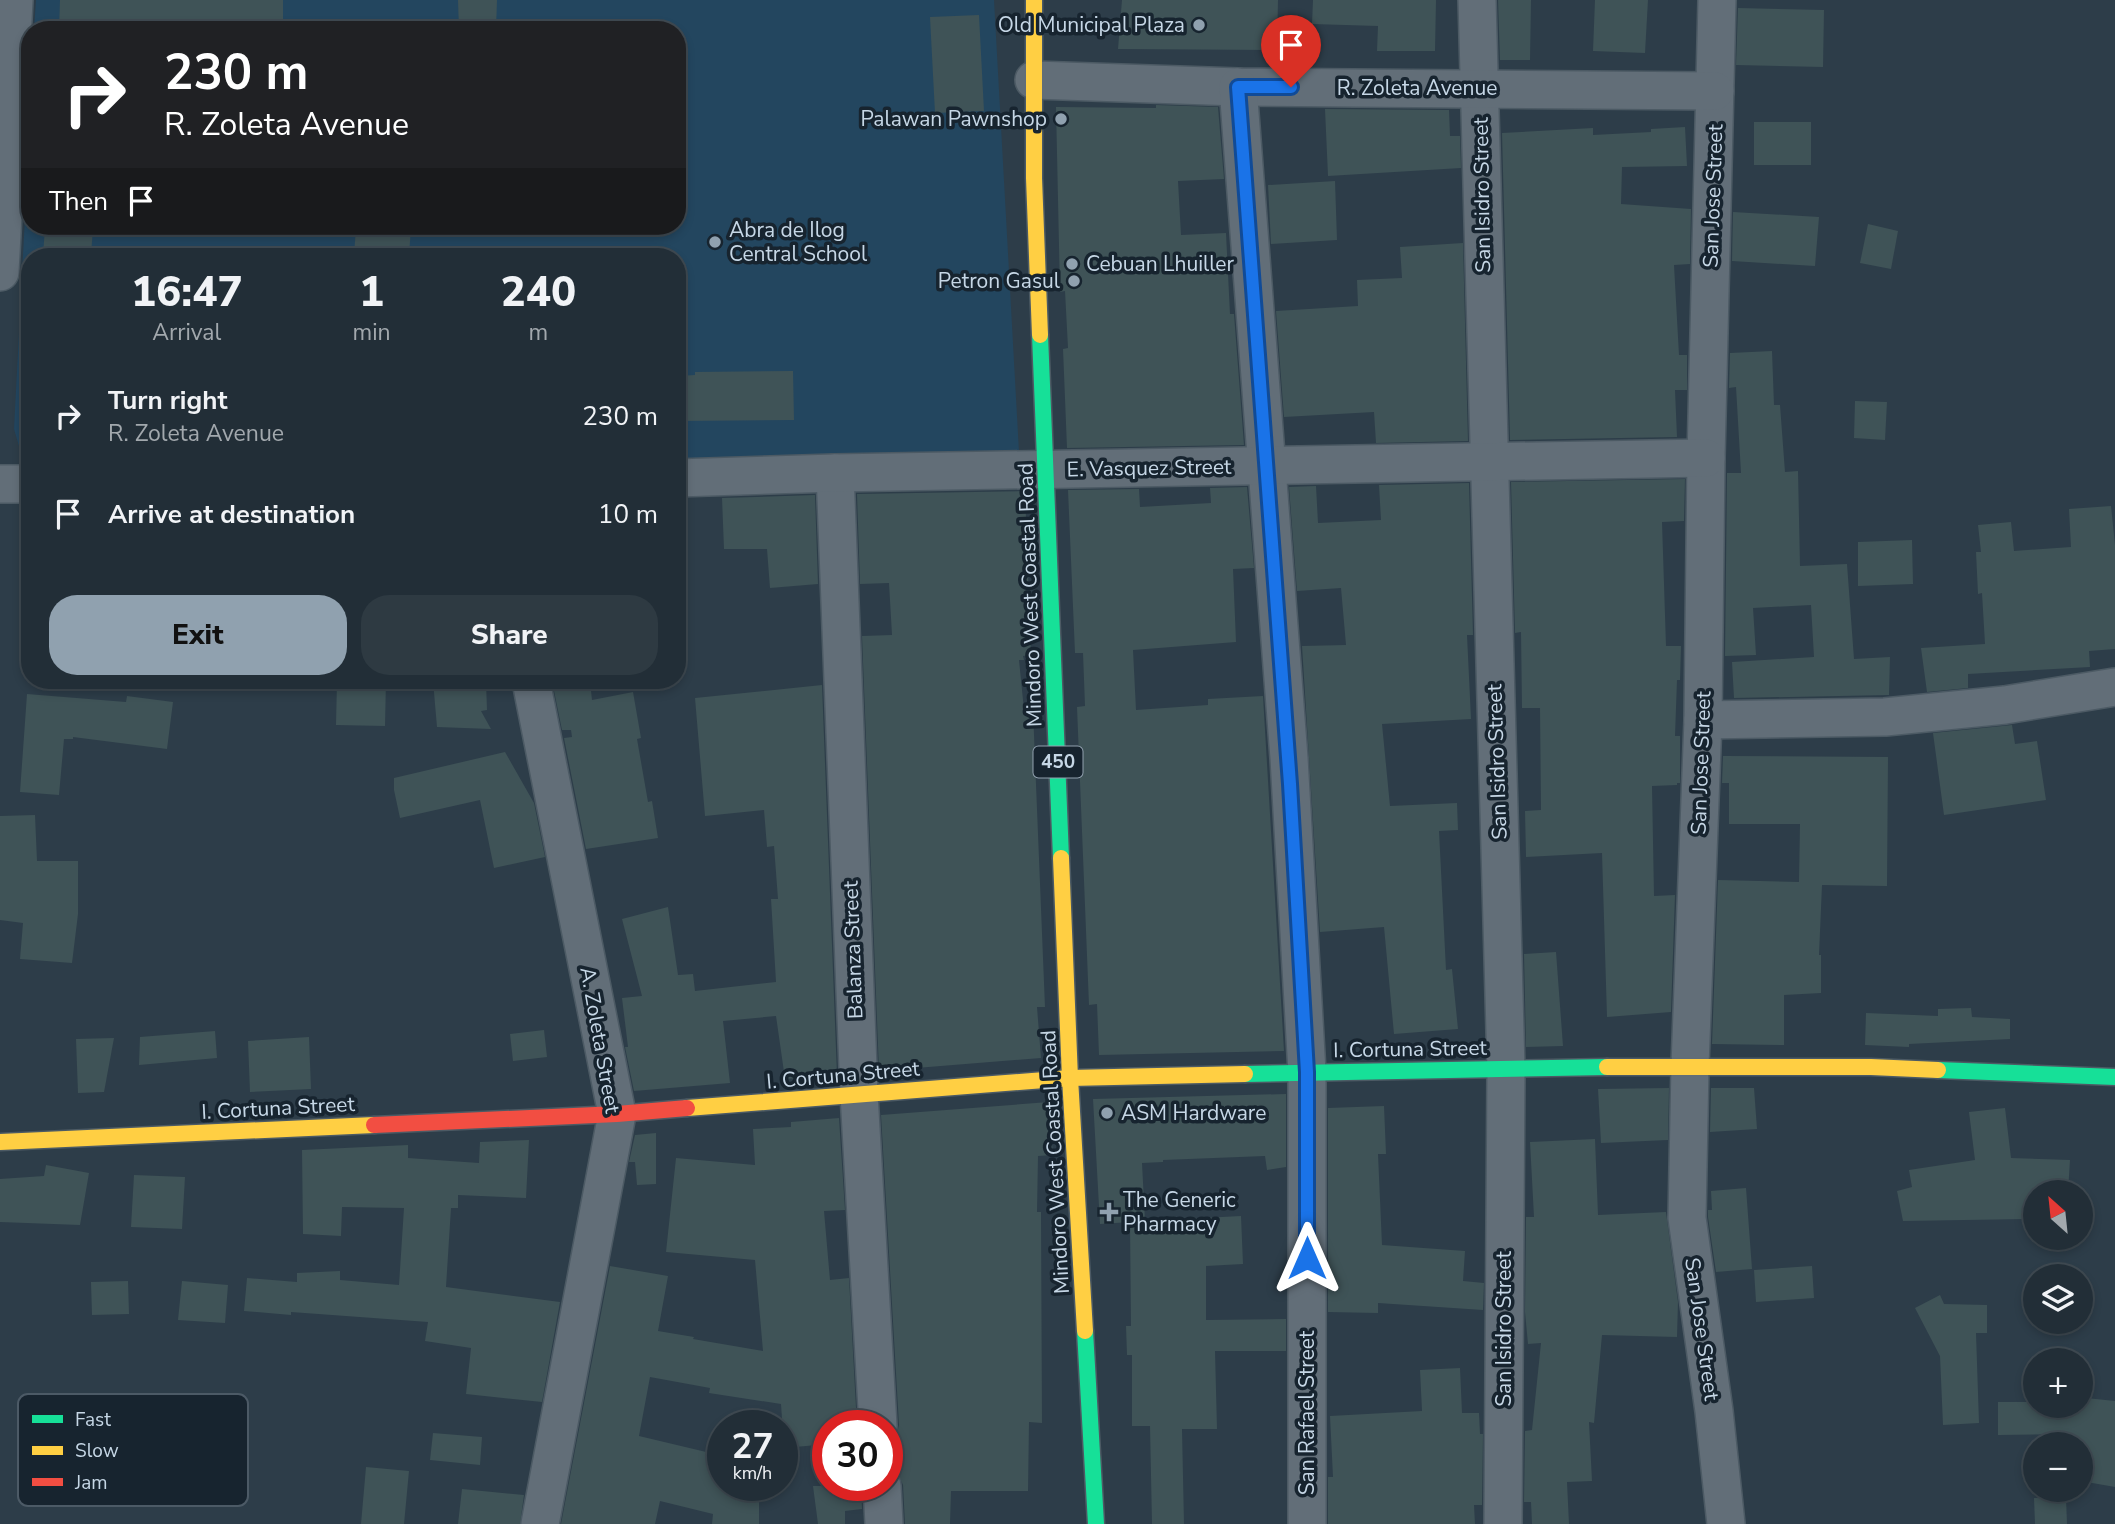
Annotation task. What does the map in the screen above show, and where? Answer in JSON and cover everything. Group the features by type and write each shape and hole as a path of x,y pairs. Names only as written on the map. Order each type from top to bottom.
{"street":[{"path":"0,272 14,0"},
{"name":"Mindoro West Coastal Road","path":"1034,0 1034,178 1070,1078 1096,1524"},
{"name":"San Isidro Street","path":"1477,0 1506,1069 1503,1524"},
{"name":"San Jose Street","path":"1717,0 1703,720 1687,1218 1714,1411 1726,1524"},
{"name":"R. Zoleta Avenue","path":"1034,80 1238,87 1715,91"},
{"name":"San Rafael Street","path":"1238,87 1289,758 1307,1072 1307,1524"},
{"name":"E. Vasquez Street","path":"686,478 1706,458"},
{"name":"Balanza Street","path":"835,473 859,1094 877,1410"},
{"path":"0,484 21,484"},
{"path":"1703,720 1885,718 2005,705 2115,687"},
{"name":"A. Zoleta Street","path":"533,689 617,1114 540,1524"},
{"name":"I. Cortuna Street","path":"0,1142 617,1114 1070,1078 1690,1066 1871,1067 2115,1077"},
{"path":"883,1501 884,1524"}],"shaded area":[{"name":"Abra de Ilog Central School","path":"36,0 994,0 1019,452 686,460 686,248 23,248 24,235 686,235 686,21 35,21"},
{"name":"Abra de Ilog Central School","path":"21,294 21,453 14,429"}],"building":[{"path":"60,0 283,0 283,21 59,21"},
{"path":"458,0 497,0 496,21 459,21"},
{"name":"Old Municipal Plaza","path":"1122,0 1278,0 1277,50 1118,49"},
{"path":"1313,0 1436,0 1435,51 1377,51 1378,26 1312,24"},
{"path":"1498,0 1531,0 1530,60 1500,60"},
{"path":"1595,0 1648,0 1645,53 1593,51"},
{"path":"1738,8 1824,10 1823,67 1736,65"},
{"path":"979,15 984,111 935,113 930,17"},
{"path":"1156,105 1218,107 1224,179 1178,181 1181,235 1226,233 1230,314 1234,314 1244,445 1067,448 1063,349 1068,348 1065,291 1060,292 1056,107 1156,108"},
{"path":"1325,109 1449,110 1450,136 1460,136 1461,168 1328,176"},
{"path":"1754,122 1811,122 1811,165 1754,165"},
{"path":"1685,127 1687,166 1622,167 1621,204 1691,209 1690,264 1674,265 1679,355 1687,355 1687,390 1675,390 1677,437 1510,440 1502,133 1593,128 1593,135"},
{"path":"1335,181 1337,240 1271,244 1268,185"},
{"path":"1733,212 1819,217 1815,266 1732,261"},
{"path":"1868,224 1898,231 1891,269 1860,263"},
{"path":"44,235 92,235 92,248 44,248"},
{"path":"355,235 410,235 410,248 355,248"},
{"path":"1463,243 1468,441 1376,443 1374,412 1284,417 1276,311 1358,306 1357,280 1402,278 1400,247"},
{"path":"1772,351 1774,405 1780,405 1785,472 1798,471 1800,566 1847,564 1854,659 1890,657 1889,695 1734,698 1732,662 1814,657 1811,605 1753,608 1756,655 1725,656 1727,473 1741,473 1736,387 1729,388 1730,353"},
{"path":"793,371 794,420 686,421 686,376 695,375 695,372"},
{"path":"1855,401 1887,402 1885,440 1854,438"},
{"path":"1685,479 1684,521 1662,522 1666,646 1681,646 1675,736 1680,736 1680,783 1652,786 1654,896 1675,895 1671,1012 1607,1017 1602,853 1526,857 1525,811 1541,810 1540,708 1522,708 1521,632 1515,633 1511,482"},
{"path":"1469,483 1473,635 1467,635 1471,719 1382,724 1390,806 1457,803 1458,830 1439,831 1446,970 1452,969 1458,1029 1394,1034 1384,927 1320,932 1302,646 1346,645 1341,588 1297,591 1289,487 1316,486 1318,523 1381,520 1379,485"},
{"path":"1247,487 1254,568 1233,569 1236,642 1133,650 1136,710 1208,705 1208,699 1263,696 1284,1051 1099,1055 1097,1004 1089,1005 1077,707 1085,706 1083,653 1075,653 1068,490 1139,489 1140,507 1211,503 1210,488"},
{"path":"1025,491 1031,655 1023,656 1024,660 1019,660 1024,710 1033,710 1045,1007 1037,1007 1041,1058 879,1071 862,636 892,635 889,583 860,584 857,494"},
{"path":"815,495 818,584 770,588 767,549 724,549 722,498"},
{"path":"2111,506 2115,545 2115,649 2089,651 2090,667 1968,674 1968,688 1927,692 1921,648 1985,644 1982,593 1978,594 1976,552 1981,552 1978,525 2011,522 2014,551 2071,547 2069,509"},
{"path":"1912,540 1913,584 1858,586 1858,542"},
{"path":"822,685 837,1075 785,1079 776,1016 723,1021 730,1083 634,1091 625,1047 628,1047 622,998 642,996 622,919 668,907 678,975 693,974 695,991 776,982 771,899 778,899 774,846 767,847 764,810 705,816 695,698"},
{"path":"337,689 386,689 385,726 336,725"},
{"path":"434,689 486,689 487,710 481,711 491,729 437,727"},
{"path":"554,689 591,689 592,700 633,692 641,738 637,739 648,802 652,801 658,838 586,849 564,738 572,737 571,730 562,730"},
{"path":"27,694 126,702 127,696 173,702 167,749 73,737 64,739 59,795 20,792"},
{"path":"2012,725 2015,744 2037,741 2046,800 1944,815 1933,733"},
{"path":"505,752 534,803 545,857 494,868 480,800 400,818 394,778"},
{"path":"1723,756 1888,757 1887,886 1822,885 1819,955 1821,993 1784,995 1784,1045 1712,1044 1718,880 1799,882 1800,824 1729,824 1729,783 1722,783"},
{"path":"35,815 37,861 78,861 78,914 72,963 20,959 23,923 0,920 0,816"},
{"path":"1556,952 1563,1046 1526,1047 1524,954"},
{"path":"1971,1008 1972,1017 2010,1019 2010,1039 1909,1044 1909,1047 1865,1045 1866,1013 1938,1016 1938,1009"},
{"path":"544,1030 547,1057 513,1061 510,1034"},
{"path":"215,1031 217,1058 139,1065 140,1037"},
{"path":"309,1037 311,1089 250,1092 248,1041"},
{"path":"114,1038 104,1092 78,1093 76,1039"},
{"path":"1669,1088 1668,1140 1601,1143 1598,1089"},
{"path":"1711,1088 1754,1088 1757,1129 1710,1132"},
{"path":"1286,1094 1286,1167 1267,1170 1265,1156 1142,1163 1145,1221 1241,1216 1243,1264 1206,1266 1206,1320 1286,1319 1286,1351 1215,1351 1217,1429 1182,1429 1184,1524 1152,1524 1150,1426 1132,1426 1132,1355 1127,1355 1126,1326 1131,1326 1130,1222 1100,1224 1093,1099"},
{"path":"1049,1102 1053,1155 1038,1156 1037,1212 1041,1212 1042,1423 1029,1422 1028,1491 951,1491 950,1524 905,1524 903,1410 898,1410 881,1115"},
{"path":"1384,1106 1386,1154 1378,1154 1382,1245 1465,1251 1463,1281 1484,1283 1483,1310 1378,1303 1378,1313 1328,1312 1328,1108"},
{"path":"2005,1108 2011,1158 2070,1160 2069,1180 2023,1180 2023,1219 1903,1221 1897,1191 1912,1187 1909,1170 1975,1160 1969,1112"},
{"path":"839,1118 845,1210 824,1211 830,1280 849,1278 856,1410 812,1410 812,1445 798,1447 798,1410 781,1410 781,1404 709,1393 710,1388 650,1377 639,1436 707,1452 707,1501 759,1501 759,1524 712,1524 713,1514 660,1501 655,1524 561,1524 610,1266 668,1276 658,1331 763,1351 755,1260 666,1252 676,1158 755,1165 753,1129 791,1127 791,1122"},
{"path":"656,1133 656,1184 637,1185 635,1162 629,1162 635,1135"},
{"path":"1595,1139 1598,1215 1666,1212 1678,1302 1677,1337 1602,1335 1594,1423 1589,1422 1592,1481 1567,1482 1569,1524 1532,1524 1531,1502 1524,1502 1525,1431 1532,1430 1541,1343 1528,1344 1525,1312 1526,1217 1534,1217 1530,1142"},
{"path":"529,1140 526,1198 458,1195 458,1208 451,1208 446,1287 560,1302 542,1402 466,1394 471,1348 425,1341 428,1322 244,1311 247,1278 297,1282 297,1273 340,1271 340,1280 399,1285 404,1208 342,1207 341,1236 303,1234 302,1150 408,1145 408,1158 479,1163 480,1142"},
{"path":"46,1165 89,1173 80,1225 0,1222 0,1179 44,1176"},
{"path":"134,1175 185,1177 182,1229 131,1227"},
{"path":"1746,1188 1752,1269 1716,1272 1708,1217 1708,1210 1712,1210 1711,1191"},
{"path":"1812,1266 1814,1298 1756,1302 1754,1270"},
{"path":"128,1281 129,1314 92,1315 91,1282"},
{"path":"182,1281 228,1285 225,1323 178,1320"},
{"path":"1940,1295 1944,1304 1987,1305 1987,1333 1976,1333 1979,1423 1943,1425 1940,1356 1915,1308"},
{"path":"1460,1368 1462,1413 1479,1413 1480,1434 1483,1434 1482,1505 1474,1505 1475,1524 1328,1524 1328,1477 1333,1477 1330,1416 1422,1411 1420,1370"},
{"path":"2093,1399 2115,1401 2115,1487 2093,1483 2093,1432 2023,1432 2023,1435 1998,1435 1998,1402 2023,1402 2023,1418 2093,1418"},
{"path":"433,1433 482,1437 480,1465 430,1460"},
{"path":"366,1467 409,1471 404,1524 361,1524"},
{"path":"462,1489 524,1495 520,1524 458,1524"},
{"path":"815,1501 862,1501 862,1509 845,1511 845,1524 818,1524"},
{"path":"2034,1502 2066,1502 2067,1524 2035,1524"}],"traffic: fast":[{"path":"1040,335 1061,858"},
{"path":"1245,1074 1607,1067"},
{"path":"1938,1070 2115,1077"},
{"path":"1085,1331 1096,1524"}],"traffic: slow":[{"path":"1034,0 1034,178 1040,335"},
{"path":"1061,858 1070,1078 1085,1331"},
{"path":"1607,1067 1871,1067 1938,1070"},
{"path":"687,1108 1070,1078 1245,1074"},
{"path":"0,1142 374,1125"}],"traffic: jam":[{"path":"374,1125 617,1114 687,1108"}],"place":[{"name":"Old Municipal Plaza","path":"1199,25"},
{"name":"Palawan Pawnshop","path":"1061,119"},
{"name":"Abra de Ilog Central School","path":"715,242"},
{"name":"Cebuan Lhuiller","path":"1072,264"},
{"name":"Petron Gasul","path":"1074,281"},
{"name":"ASM Hardware","path":"1107,1113"},
{"name":"The Generic Pharmacy","path":"1109,1212"}],"route":[{"path":"1291,87 1238,87 1290,784 1307,1072 1307,1258"}]}
